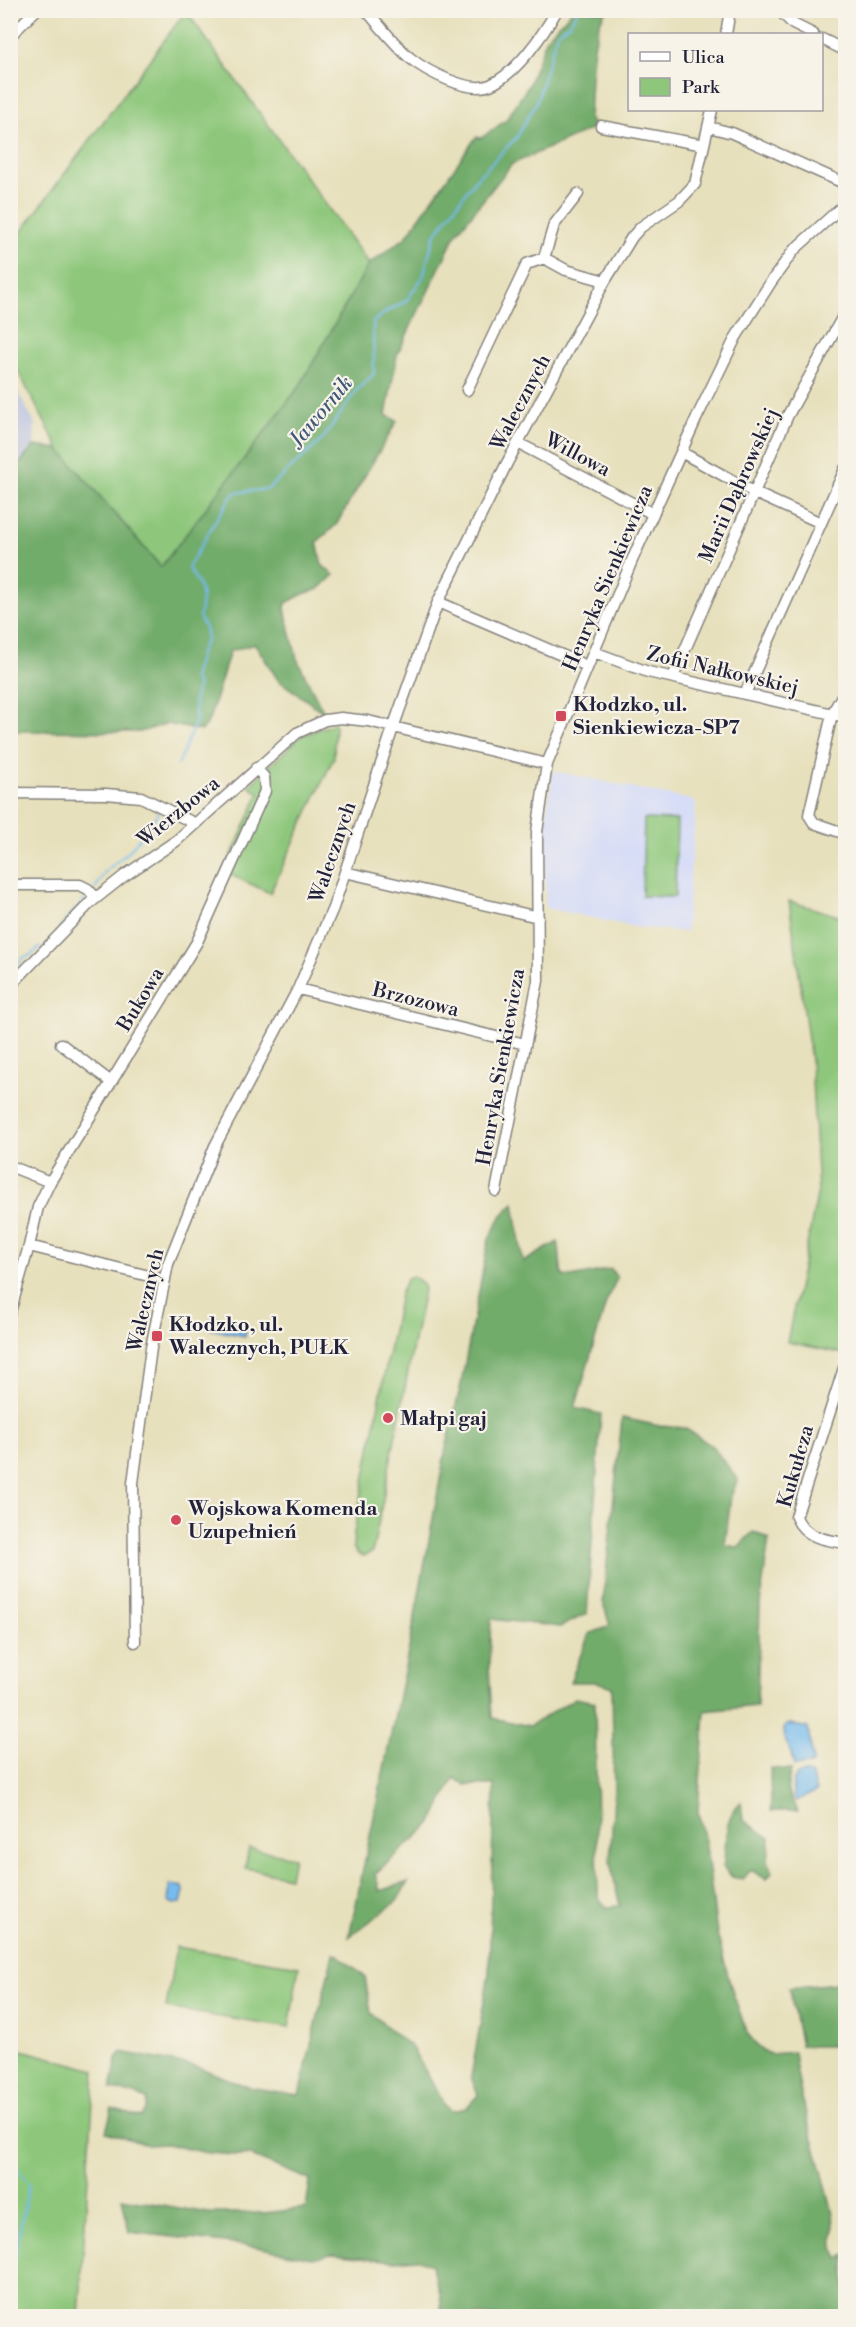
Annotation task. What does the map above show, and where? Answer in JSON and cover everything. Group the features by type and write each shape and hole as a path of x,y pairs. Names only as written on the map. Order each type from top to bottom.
{"street":[{"path":"10,36 36,10"},
{"path":"366,10 410,58 454,82 472,87 488,86 513,69 557,10"},
{"path":"726,33 730,10"},
{"path":"779,10 793,24 811,33"},
{"path":"823,40 846,51"},
{"name":"Walecznych","path":"135,1641 133,1483 144,1389 172,1254 215,1146 298,989 333,908 438,602 518,443 604,281 636,232 679,201 692,188 712,111"},
{"path":"601,126 704,145"},
{"path":"709,127 732,133 846,184"},
{"path":"544,258 554,225 578,194"},
{"name":"Henryka Sienkiewicza","path":"495,1191 538,981 537,832 547,764 653,514 736,337 771,282 802,241 846,203"},
{"path":"467,390 527,264 544,258 566,270 604,281"},
{"name":"Marii Dąbrowskiej","path":"673,676 788,415 844,318"},
{"name":"Willowa","path":"518,443 653,514"},
{"path":"681,452 755,493 821,523"},
{"path":"745,693 846,467"},
{"path":"438,602 587,666"},
{"name":"Zofii Nałkowskiej","path":"594,652 648,672 846,717"},
{"path":"846,689 832,714 809,815 814,823 846,834"},
{"name":"Wierzbowa","path":"10,986 96,898 176,841 297,734 325,720 341,718 368,721 547,764"},
{"name":"Bukowa","path":"10,1312 38,1207 50,1182 197,942 265,791 264,777 256,768"},
{"path":"10,793 106,794 141,797 173,811 195,825"},
{"path":"345,872 538,917"},
{"path":"10,885 80,885 88,889 96,898"},
{"name":"Brzozowa","path":"298,989 525,1044"},
{"path":"61,1044 111,1082"},
{"path":"10,1166 50,1182"},
{"path":"29,1246 165,1280"},
{"name":"Kukułcza","path":"844,1368 796,1517 799,1525 814,1537 846,1543"}],"shaded area":[{"path":"10,377 35,424 34,446 11,473"},
{"path":"553,771 691,800 696,804 686,932 635,927 546,908 544,832"}],"green space":[{"path":"186,11 369,264 299,387 161,567 59,449 11,358 10,247"},
{"path":"572,11 606,11 597,33 592,62 589,119 596,127 512,164 456,234 397,355 386,415 397,421 336,525 317,542 322,565 334,575 319,589 286,603 285,609 297,659 324,713 278,680 255,644 230,651 209,720 201,731 167,724 140,732 11,731 11,473 34,446 59,449 161,567 299,387 369,264 406,237 476,137 481,138 506,120 528,86 547,37"},
{"path":"335,723 334,757 270,893 224,872 259,794 249,786 301,736"},
{"path":"644,819 677,820 675,897 642,896"},
{"path":"789,901 845,918 845,1354 787,1342 818,1191 811,1061"},
{"path":"514,1203 523,1262 558,1242 563,1276 571,1277 611,1269 617,1278 606,1303 575,1408 601,1414 587,1614 560,1627 491,1619 489,1666 492,1718 530,1726 575,1698 595,1702 598,1898 607,1907 620,1906 610,1862 614,1796 612,1687 597,1682 570,1682 589,1634 610,1626 603,1602 622,1418 660,1426 685,1428 712,1446 738,1479 731,1496 725,1545 738,1547 753,1532 769,1539 760,1604 757,1706 705,1711 698,1811 706,1846 717,1933 731,1987 747,2033 762,2051 770,2054 794,2052 801,2093 833,2214 836,2253 838,2259 845,2255 845,2316 442,2316 440,2293 431,2265 417,2259 394,2261 332,2254 312,2258 251,2246 129,2232 122,2198 208,2213 264,2213 306,2208 310,2180 251,2156 207,2153 167,2144 148,2145 106,2132 112,2108 141,2117 146,2109 147,2099 111,2089 117,2058 122,2052 198,2067 248,2087 299,2095 333,1954 338,1955 365,1977 371,2013 412,2048 443,2104 451,2111 466,2108 478,2095 471,2077 489,1973 494,1785 466,1785 454,1778 432,1823 375,1874 380,1891 408,1882 397,1901 349,1937 411,1638 445,1453 461,1384 489,1238 502,1215"},
{"name":"Małpi gaj","path":"413,1276 422,1283 424,1290 374,1545 372,1552 364,1556 358,1554 353,1548 354,1533 400,1294 407,1278"},
{"path":"770,1768 791,1770 788,1789 798,1811 771,1811"},
{"path":"741,1802 743,1820 770,1838 768,1861 772,1873 766,1879 751,1870 743,1879 732,1877 723,1867 730,1816"},
{"path":"249,1848 294,1857 290,1877 245,1868"},
{"path":"176,1947 299,1966 289,2028 166,2008"},
{"path":"845,1982 845,2046 801,2046 789,1988"},
{"path":"11,2047 95,2070 79,2316 11,2316"}],"water":[{"path":"212,1317 247,1324 245,1336 210,1329"},
{"path":"790,1724 808,1728 813,1762 810,1765 794,1766 785,1740 784,1729"},
{"path":"811,1774 817,1791 796,1801 793,1784 797,1775"},
{"path":"170,1885 183,1887 181,1903 174,1904 168,1901"}],"waterway":[{"name":"Jawornik","path":"178,765 196,720 194,699 198,686 193,677 207,639 205,628 199,617 202,603 201,591 188,568 234,493 268,489 322,440 357,390 374,374 373,322 406,301 423,277 434,236 475,180 517,137 537,101 557,33 570,23 578,10"},
{"name":"Jawornik","path":"95,889 104,873 131,849 160,811"},
{"name":"Jawornik","path":"59,928 85,900"},
{"name":"Jawornik","path":"10,975 24,957 31,955 40,947"},
{"path":"10,2295 29,2184 16,2167"}],"place":[{"name":"Kłodzko, ul. Sienkiewicza-SP7","path":"561,716"},
{"name":"Kłodzko, ul. Walecznych, PUŁK","path":"157,1336"},
{"name":"Małpi gaj","path":"388,1418"},
{"name":"Wojskowa Komenda Uzupełnień","path":"176,1520"}]}
